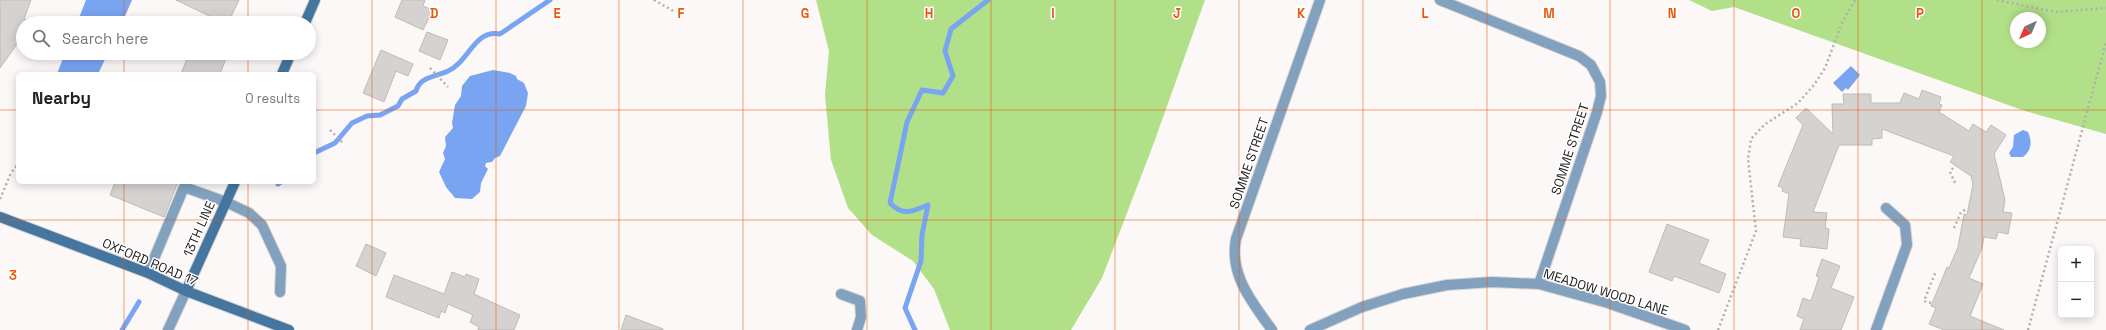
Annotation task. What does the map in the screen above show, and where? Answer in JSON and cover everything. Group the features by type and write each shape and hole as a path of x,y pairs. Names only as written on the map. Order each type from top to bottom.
{"main road":[{"path":"308,16 315,0"},
{"path":"283,72 289,60"},
{"name":"13TH LINE","path":"186,291 233,184"},
{"name":"OXFORD ROAD 17","path":"0,217 148,273 186,291 289,330"}],"street":[{"name":"SOMME STREET","path":"1272,330 1247,295 1239,280 1234,251 1236,239 1320,0"},
{"name":"SOMME STREET","path":"1440,0 1568,50 1591,65 1600,82 1601,96 1597,112 1539,284"},
{"path":"148,273 184,187 226,202 249,213 262,225 281,266 280,292"},
{"path":"1876,330 1907,245 1904,225 1886,208"},
{"name":"MEADOW WOOD LANE","path":"1310,330 1362,307 1404,294 1447,285 1492,282 1539,284 1608,303 1685,330"},
{"name":"13TH LINE","path":"168,330 186,291"},
{"path":"841,294 860,300 861,317 856,330"}],"path":[{"path":"654,0 675,12"},
{"path":"1718,330 1756,231 1748,159 1752,139 1764,125 1798,103 1814,85 1825,68 1842,23 1855,0"},
{"path":"1997,0 2055,12 2106,8"},
{"path":"2028,330 2106,42"},
{"path":"430,68 448,88"},
{"path":"330,130 343,142"},
{"path":"0,199 11,173 16,167"},
{"path":"1953,168 1950,172 1956,185"},
{"path":"1954,228 1961,212 1967,209"},
{"path":"1931,303 1924,301 1936,272"}],"green space":[{"path":"816,0 1205,0 1152,148 1102,278 1071,330 950,330 934,289 913,261 872,235 848,208 831,160 825,95 829,51"},
{"path":"1689,0 2106,0 2106,134 2025,111 1734,7 1712,11"}],"water":[{"path":"86,0 132,0 125,16 80,16"},
{"path":"62,60 105,60 99,72 58,72"},
{"path":"1851,66 1860,75 1848,90 1846,88 1842,92 1833,83"},
{"path":"493,70 510,73 524,83 528,93 526,106 500,156 495,158 492,162 486,163 485,166 488,169 481,183 480,192 472,199 455,198 446,187 439,172 445,159 443,153 446,146 445,137 453,128 452,123 455,105 461,96 462,86 470,76"},
{"path":"2023,130 2028,132 2031,142 2030,148 2023,157 2011,157 2009,153 2013,147 2014,135"}],"building":[{"path":"0,0 31,0 25,16 16,16 16,45 0,68"},
{"path":"176,0 239,0 231,16 209,16"},
{"path":"402,0 425,0 423,6 433,10 423,30 395,17"},
{"path":"427,32 448,40 440,60 419,51"},
{"path":"381,50 413,64 408,76 396,71 384,102 363,93"},
{"path":"186,60 225,60 221,72 182,72"},
{"path":"1922,90 1941,97 1939,104 1942,105 1939,112 1969,131 1973,124 1986,132 1991,125 2006,135 1994,154 2005,200 2003,212 2012,213 2008,234 1998,232 1996,239 1984,237 1982,248 1969,278 1983,284 1970,316 2004,330 1944,330 1929,324 1936,308 1931,306 1947,267 1949,268 1958,247 1964,214 1967,215 1973,184 1971,176 1950,162 1954,156 1882,129 1882,138 1872,139 1872,145 1839,145 1813,212 1827,213 1825,228 1829,229 1827,249 1800,246 1801,239 1783,237 1789,194 1782,191 1783,188 1778,186 1803,125 1796,118 1806,108 1833,134 1832,104 1844,104 1843,94 1871,94 1871,103 1900,103 1904,93 1919,99"},
{"path":"114,184 177,184 164,217 110,195"},
{"path":"1667,224 1709,240 1699,263 1726,274 1719,293 1674,276 1672,281 1649,272"},
{"path":"366,244 386,253 376,276 356,266"},
{"path":"1822,259 1840,266 1831,288 1854,297 1841,330 1800,330 1804,319 1797,316 1803,298 1811,301 1819,277 1816,276"},
{"path":"452,272 465,277 466,274 479,279 474,294 520,315 514,330 478,330 479,327 470,322 473,315 448,304 445,313 441,311 439,318 386,297 394,275 444,294"},
{"path":"626,315 663,329 663,330 621,330"}],"waterway":[{"path":"316,152 335,143 352,123 367,116 380,115 398,106 402,99 416,91 421,82 455,67 472,47 484,36 500,34 550,0"},
{"path":"915,330 905,308 921,261 922,235 928,205 908,212 900,210 890,203 907,122 922,90 943,93 953,76 945,51 951,29 988,0"},
{"path":"122,330 139,302"}]}
